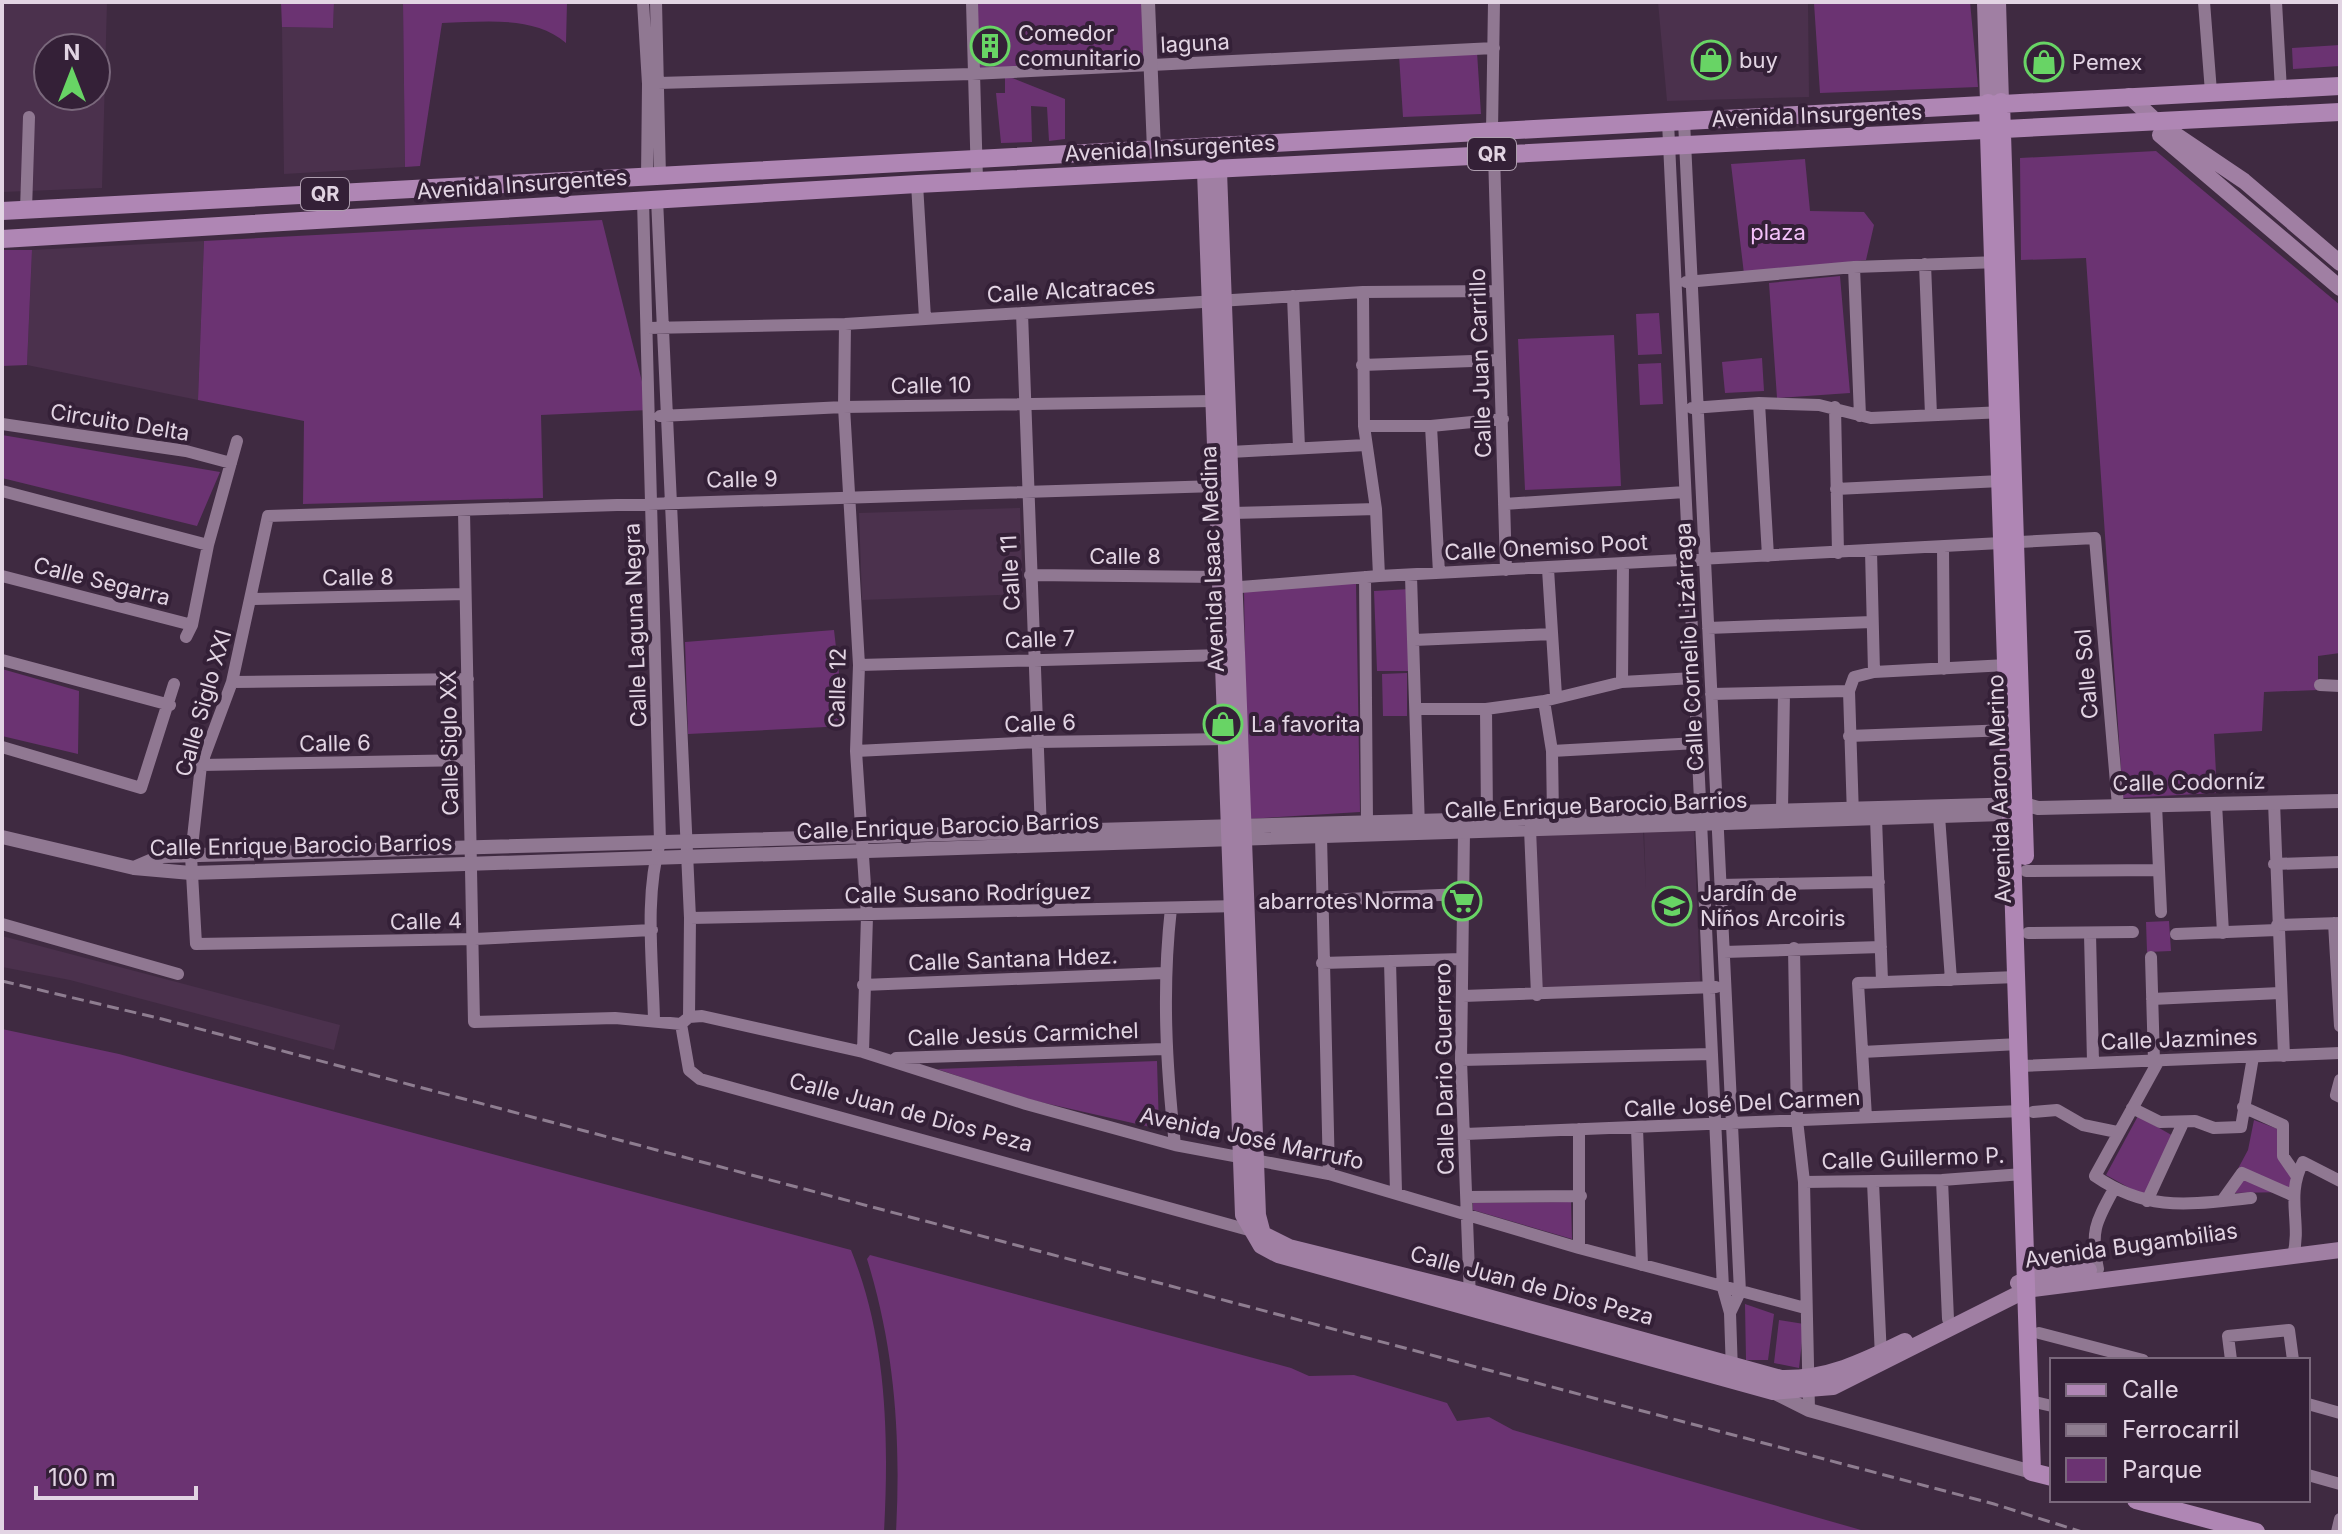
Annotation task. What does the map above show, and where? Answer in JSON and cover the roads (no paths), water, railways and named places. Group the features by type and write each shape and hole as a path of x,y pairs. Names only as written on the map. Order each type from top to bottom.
{"main road":[{"path":"1985,2 1995,103"},
{"path":"1995,103 1998,2"},
{"name":"Avenida Insurgentes","path":"2,211 2340,86"},
{"path":"2113,125 2106,111 2122,97 2340,288"},
{"path":"2083,99 2091,112 2085,127"},
{"name":"Avenida Aaron Merino","path":"1995,103 2010,543 2026,871 2025,1066 2032,1283 2039,1333 2042,1475"},
{"name":"Avenida Insurgentes","path":"2,239 977,180 1997,132 2340,112"},
{"path":"2152,123 2244,181 2340,263"},
{"path":"1332,140 1334,164"},
{"name":"Avenida Isaac Medina","path":"1212,171 1217,300 1230,452 1232,513 1225,584 1223,655 1226,739 1236,832"},
{"path":"536,183 537,206"},
{"path":"388,191 390,216"},
{"name":"Avenida Isaac Medina","path":"1217,300 1214,401 1217,486 1225,584 1248,1156 1243,1215 1256,1232"},
{"name":"Avenida Aaron Merino","path":"2006,412 2001,481 2010,543 2009,730 2022,808 2017,977 2019,1044 2025,1066"},
{"name":"Avenida Aaron Merino","path":"2027,1111 2023,1174 2041,1403"},
{"name":"Calle Juan de Dios Peza","path":"1256,1232 1261,1246 1278,1255 1470,1299 1732,1372 1781,1378 1806,1385"},
{"name":"Avenida Bugambilias","path":"1806,1385 1881,1358 2032,1283 2295,1250 2340,1239"},
{"name":"Avenida Bugambilias","path":"1881,1358 1948,1319 2032,1283 2098,1269 2295,1250 2340,1250"},
{"name":"Calle Juan de Dios Peza","path":"1732,1372 1773,1392 1806,1385"},
{"path":"2144,1502 2256,1532"}],"street":[{"path":"643,2 654,177"},
{"path":"654,177 658,83 656,2"},
{"path":"972,2 977,180"},
{"path":"1148,2 1154,150"},
{"path":"1492,131 1494,2"},
{"path":"2204,2 2211,92"},
{"path":"2276,2 2281,90"},
{"name":"laguna","path":"658,83 972,74 1494,48"},
{"path":"26,210 29,117"},
{"name":"Calle Cornelio Lizárraga","path":"1676,122 1675,284 1723,1288 1730,1313 1732,1372"},
{"name":"Calle Cornelio Lizárraga","path":"1677,145 1691,281 1740,1292 1730,1313"},
{"name":"Calle Juan Carrillo","path":"1494,154 1506,570"},
{"path":"917,184 925,318"},
{"name":"Calle Laguna Negra","path":"650,199 663,327 690,918 685,1021 689,1070 700,1079"},
{"name":"Calle Laguna Negra","path":"650,199 647,328 660,842 656,858 652,930 654,1021"},
{"path":"1675,284 1854,267 2002,262"},
{"path":"1925,264 1931,415"},
{"path":"1854,267 1860,416"},
{"name":"Calle Alcatraces","path":"647,328 845,324 1363,292 1498,291"},
{"path":"1363,292 1364,426 1376,509 1379,576"},
{"path":"1293,296 1299,448"},
{"name":"Calle 11","path":"1022,313 1041,832"},
{"name":"Calle 12","path":"845,324 844,407 852,497 859,665 856,751 867,916 863,1052"},
{"path":"1362,365 1500,360"},
{"name":"Calle 10","path":"649,417 844,407 1214,401"},
{"path":"1681,408 1759,403 1835,407 1860,416 2006,412"},
{"path":"1759,403 1768,556"},
{"path":"1835,407 1838,553"},
{"path":"1364,426 1431,426 1503,419"},
{"name":"Circuito Delta","path":"2,424 186,451 231,463"},
{"path":"1431,426 1439,573"},
{"path":"2,491 208,545 237,441"},
{"path":"1230,452 1366,445"},
{"path":"1836,489 2001,481"},
{"name":"Calle 9","path":"268,516 1217,486"},
{"path":"1504,504 1685,492"},
{"path":"1232,513 1376,509"},
{"name":"Calle Siglo XX","path":"464,511 475,939 471,1005 474,1022 615,1018 654,1021"},
{"name":"Calle Siglo XXI","path":"202,946 196,944 194,937 191,873 201,765 232,682 268,516"},
{"name":"Calle Onemiso Poot","path":"1225,584 2095,538"},
{"name":"Calle Sol","path":"2095,538 2118,806"},
{"name":"Calle Segarra","path":"2,576 189,631 208,545"},
{"path":"1943,547 1944,669"},
{"path":"1871,551 1874,672"},
{"path":"1622,682 1623,563"},
{"path":"1548,569 1552,634 1553,817"},
{"name":"Calle 8","path":"1030,575 1225,584"},
{"path":"1411,576 1418,827"},
{"path":"1365,577 1367,822"},
{"name":"Calle 8","path":"252,599 465,594"},
{"path":"1708,628 1872,622"},
{"path":"1414,640 1552,634"},
{"path":"655,645 676,645"},
{"name":"Calle 7","path":"859,665 1223,655"},
{"path":"2,660 170,705"},
{"path":"1853,814 1849,691 1854,677 1874,672 2007,665"},
{"path":"1417,709 1486,709 1550,699 1622,682 1694,678"},
{"path":"232,682 468,679"},
{"path":"3,751 141,788 170,705 174,684"},
{"path":"2320,685 2340,686"},
{"path":"1711,694 1849,691"},
{"path":"1782,810 1784,693"},
{"path":"1486,709 1487,819"},
{"path":"1849,736 2009,730"},
{"name":"Calle 6","path":"856,751 1038,742 1226,739"},
{"path":"1552,751 1697,743"},
{"name":"Calle 6","path":"201,765 469,760"},
{"name":"Calle Codorníz","path":"2022,808 2340,801"},
{"path":"2274,802 2274,864 2284,1056"},
{"path":"2216,803 2223,933"},
{"path":"2156,805 2161,912"},
{"name":"Calle Enrique Barocio Barrios","path":"864,844 1041,832 1236,832 1321,836 1487,819 1717,818 2022,808"},
{"name":"Calle Enrique Barocio Barrios","path":"1717,818 1782,810 1876,818 2022,808"},
{"path":"1939,816 1951,980"},
{"name":"Calle Enrique Barocio Barrios","path":"134,868 191,873 656,858 685,849 1236,832 1367,822 1464,831 1700,818"},
{"path":"1876,818 1882,981"},
{"path":"1530,829 1537,995"},
{"name":"Calle Dario Guerrero","path":"1464,831 1461,1060 1470,1299"},
{"path":"1321,836 1329,1174"},
{"path":"2,837 134,868"},
{"name":"Calle Enrique Barocio Barrios","path":"134,868 162,856 660,842 685,849"},
{"path":"2274,864 2340,862"},
{"path":"2026,871 2159,870"},
{"path":"1720,885 1879,882"},
{"path":"1324,900 1463,894"},
{"name":"Calle Susano Rodríguez","path":"690,918 1239,906"},
{"path":"1171,908 1164,973 1164,1049 1175,1145"},
{"path":"2176,934 2337,923 2340,1026"},
{"path":"2,924 178,974"},
{"name":"Calle 4","path":"202,946 475,939 652,930"},
{"path":"2028,933 2133,932"},
{"path":"2090,934 2093,1062"},
{"path":"1724,952 1881,947"},
{"path":"1794,948 1797,1120 1804,1182 1806,1385 1809,1410"},
{"path":"2151,957 2156,1060 2095,1176 2114,1189 2147,1201 2197,1206 2251,1198"},
{"path":"1322,963 1462,959"},
{"path":"1390,961 1396,1192"},
{"name":"Calle Santana Hdez.","path":"863,985 1164,973"},
{"path":"1866,1117 1858,983 2017,977"},
{"path":"1463,996 1725,987"},
{"path":"2152,999 2280,993"},
{"name":"Avenida José Marrufo","path":"685,1021 702,1016 863,1052 1026,1104 1175,1145 1248,1156 1329,1174 1579,1248 1805,1308"},
{"path":"654,1021 685,1021"},
{"path":"1862,1052 2019,1044"},
{"name":"Calle Jesús Carmichel","path":"884,1059 1164,1049"},
{"name":"Calle Jazmines","path":"2025,1066 2340,1053"},
{"path":"1461,1060 1712,1054"},
{"path":"2132,1108 2160,1122 2241,1127 2253,1057"},
{"name":"Calle Juan de Dios Peza","path":"700,1079 1256,1232"},
{"path":"2338,1096 2340,1080"},
{"path":"2243,1107 2283,1125 2283,1156 2296,1175"},
{"name":"Calle José Del Carmen","path":"1465,1134 2057,1110 2083,1125 2117,1132"},
{"path":"2147,1201 2183,1123"},
{"path":"1637,1128 1642,1265"},
{"path":"1579,1129 1579,1248"},
{"path":"2295,1250 2292,1195 2296,1175 2303,1162 2340,1181"},
{"path":"2222,1201 2242,1173 2292,1195"},
{"name":"Calle Guillermo P.","path":"1804,1182 1942,1180 2023,1174"},
{"path":"1942,1180 1948,1319"},
{"path":"1873,1182 1881,1358"},
{"path":"2098,1269 2092,1241 2095,1223 2114,1189"},
{"path":"1467,1197 1581,1196"},
{"path":"2231,1358 2228,1336 2289,1330 2293,1358"},
{"path":"2039,1333 2135,1358"},
{"name":"Calle Juan de Dios Peza","path":"1773,1392 1809,1410 2042,1475"},
{"path":"2310,1405 2340,1413"},
{"path":"2310,1476 2340,1484"},
{"path":"2337,1532 2340,1519"}],"railway":[{"path":"2,981 162,1019 1994,1504 2082,1532"}],"place":[{"name":"Comedor comunitario","path":"990,46"},
{"name":"buy","path":"1711,60"},
{"name":"Pemex","path":"2044,62"},
{"name":"La favorita","path":"1223,724"},
{"name":"abarrotes Norma","path":"1462,901"},
{"name":"Jardín de Niños Arcoiris","path":"1672,906"}],"park label":[{"name":"plaza","path":"1778,232"}]}
